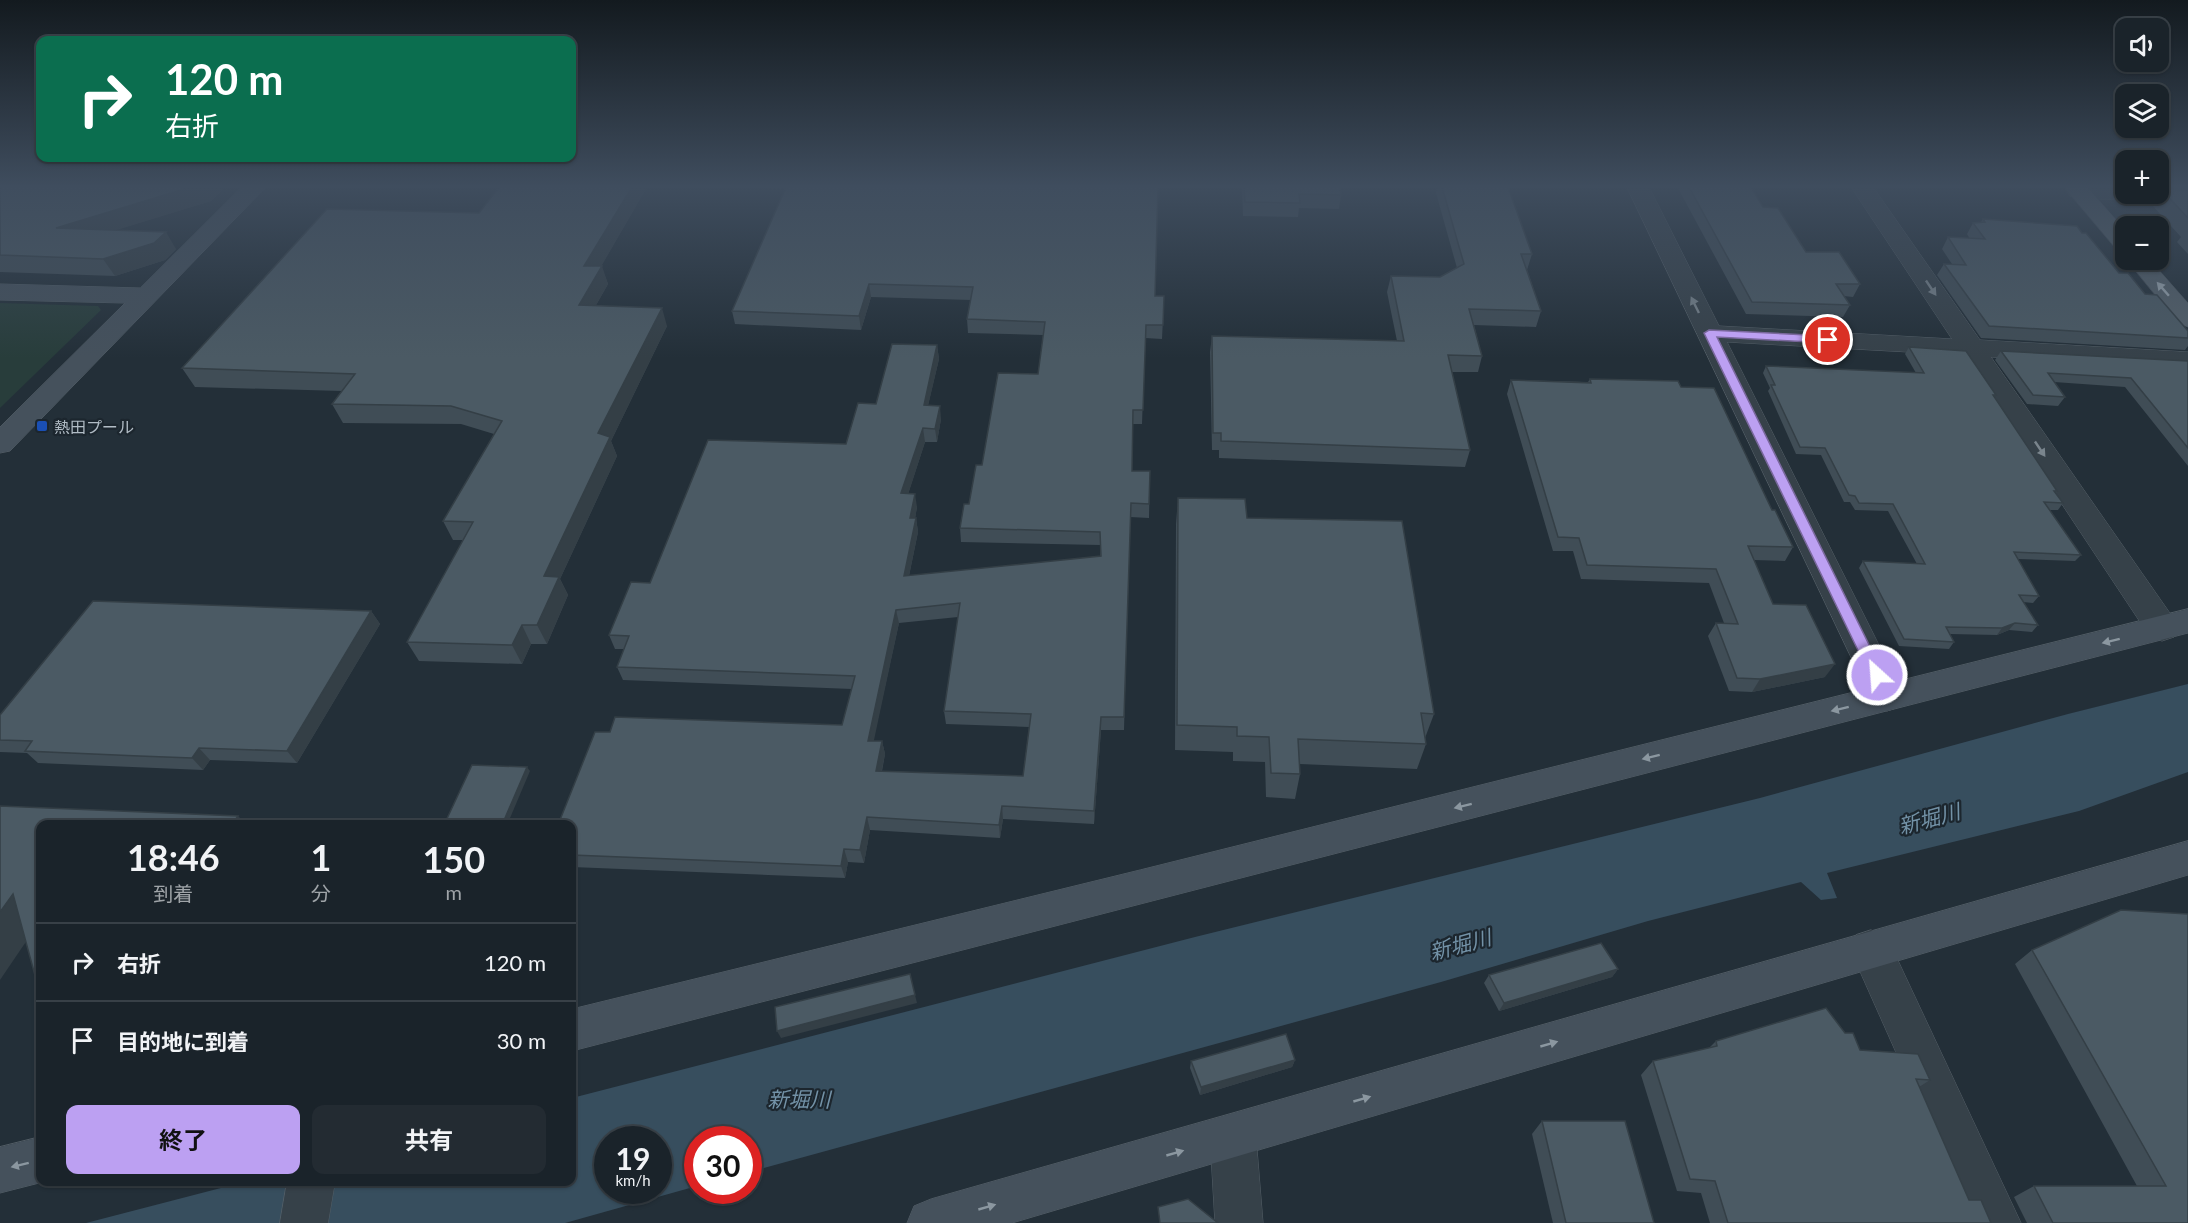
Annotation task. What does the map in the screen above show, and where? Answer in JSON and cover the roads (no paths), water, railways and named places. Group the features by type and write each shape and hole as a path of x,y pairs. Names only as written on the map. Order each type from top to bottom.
{"main road":[{"path":"2169,263 2188,285"},
{"path":"2146,270 2188,319"}],"street":[{"path":"0,444 199,244"},
{"path":"1666,244 1887,697"},
{"path":"576,1029 2175,625 1971,348 1901,244"},
{"path":"0,292 148,296"},
{"path":"1709,333 2188,360"},
{"path":"931,1223 2188,858"},
{"path":"1871,949 1997,1223"},
{"path":"1233,1137 1239,1223"},
{"path":"0,1170 36,1161"},
{"path":"304,1223 310,1186"}],"water":[{"name":"新堀川","path":"2188,684 2188,772 2079,811 1827,873 1837,898 1821,900 1801,882 1648,921 1441,982 762,1168 762,1126 684,1126 684,1190 672,1193 672,1126 594,1126 594,1204 633,1204 565,1223 86,1223 229,1186 576,1186 576,1097 1195,937 1760,798 2068,714"}],"place":[{"name":"熱田プール","path":"42,426"}]}
